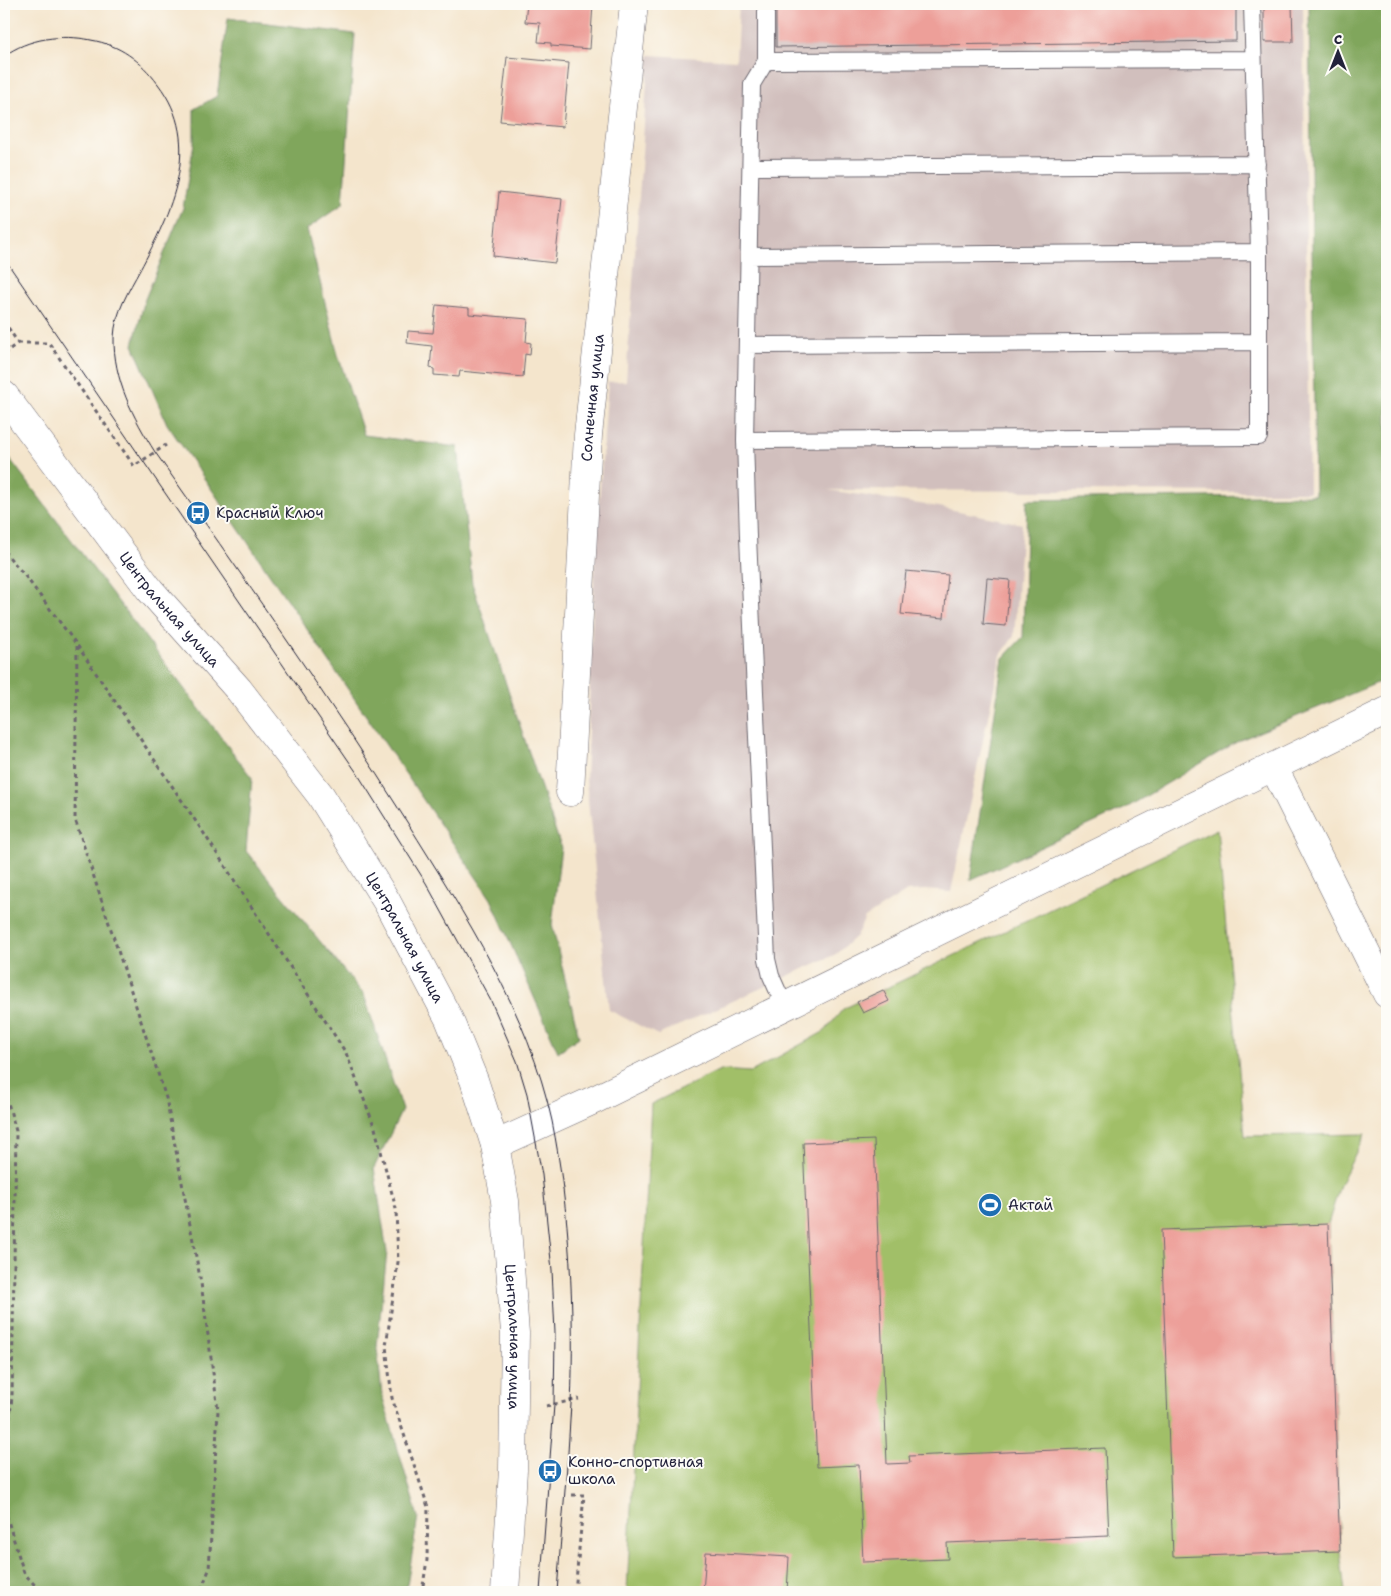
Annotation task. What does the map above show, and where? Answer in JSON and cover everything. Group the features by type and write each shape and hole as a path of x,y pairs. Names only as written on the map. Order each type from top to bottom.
{"street":[{"name":"Солнечная улица","path":"570,792 588,435 634,4"},
{"name":"Центральная улица","path":"4,395 150,590 239,690 320,796 386,902 449,1019 474,1080 495,1145 505,1201 515,1334 513,1470 505,1592"},
{"path":"495,1145 596,1099 784,1005 1274,768 1387,711"},
{"path":"1274,768 1387,994"}],"lane":[{"path":"766,4 766,61 752,84 745,440 748,547 767,959 771,976 784,1005"},
{"path":"745,440 1259,437 1259,252 1252,4"},
{"path":"766,61 1253,59"},
{"path":"750,166 1257,164"},
{"path":"749,256 1259,252"},
{"path":"747,345 1259,342"}],"path":[{"path":"4,321 18,343"},
{"path":"6,352 18,343 49,343 134,466 166,446"},
{"path":"4,551 77,645 209,840 346,1052 375,1128 396,1208 398,1262 386,1346 392,1398 428,1507 427,1560 422,1592"},
{"path":"77,645 75,819 166,1098 201,1283 217,1400 209,1570 200,1592"},
{"path":"4,1089 16,1131 12,1397 4,1468"},
{"path":"546,1406 579,1399"},
{"path":"572,1495 584,1496 575,1592"},
{"path":"4,1508 24,1573 41,1592"}],"shaded area":[{"path":"739,4 1303,4 1309,492 828,490 939,507 1022,524 1014,636 1001,655 951,892 907,891 865,918 856,936 836,954 658,1035 609,1010 586,780 595,557 608,382 626,381 649,55 736,60"}],"green space":[{"path":"1309,4 1387,4 1387,679 1240,740 1126,808 970,880 1003,658 1023,637 1027,500 1315,495"},
{"path":"228,18 355,34 343,204 307,229 338,355 364,435 458,447 472,583 561,847 552,925 579,1037 558,1052 491,899 167,424 133,345 145,299 183,208 194,143 194,109 217,96"},
{"path":"4,451 252,778 246,851 364,995 402,1110 374,1168 387,1252 377,1346 382,1395 418,1517 406,1592 4,1592"},
{"name":"Актай","path":"1217,829 1245,1136 1365,1134 1340,1185 1328,1224 1340,1551 1345,1592 627,1592 651,1104 720,1070 751,1072 825,1031 843,1009"}],"building":[{"path":"527,4 593,4 590,49 551,46 551,43 538,42 540,23 525,22"},
{"path":"776,4 1236,4 1236,41 776,47"},
{"path":"1264,4 1292,4 1293,42 1264,42"},
{"path":"507,57 569,63 563,127 500,121"},
{"path":"499,192 562,199 555,263 493,256"},
{"path":"436,305 469,308 469,314 528,319 526,342 531,343 530,355 525,354 523,377 460,371 459,377 434,375 434,369 430,368 432,346 407,343 408,331 433,333"},
{"path":"906,571 948,575 944,618 901,614"},
{"path":"987,578 1010,580 1006,626 983,624"},
{"path":"883,990 889,1001 863,1013 857,1002"},
{"path":"874,1140 887,1464 910,1463 909,1456 1105,1448 1109,1536 947,1543 948,1559 863,1562 859,1465 817,1467 803,1143"},
{"path":"1328,1224 1340,1551 1173,1557 1161,1230"},
{"path":"706,1552 789,1557 787,1592 703,1592"}],"tram line":[{"path":"4,56 24,45 46,39 69,37 101,42 120,50 137,61 158,84 172,107 179,130 181,154 178,178 162,225 123,302 115,328 117,368 126,397 139,425 155,452 315,682 429,857 493,966 528,1042 542,1081 552,1121 563,1190 570,1262 571,1404 557,1592"},
{"path":"4,258 357,773 426,883 491,1001 517,1061 527,1094 542,1175 552,1270 555,1333 554,1405 540,1592"}],"place":[{"name":"Красный Ключ","path":"198,513"},
{"name":"Актай","path":"990,1205"},
{"name":"Конно-спортивная школа","path":"550,1471"}]}
